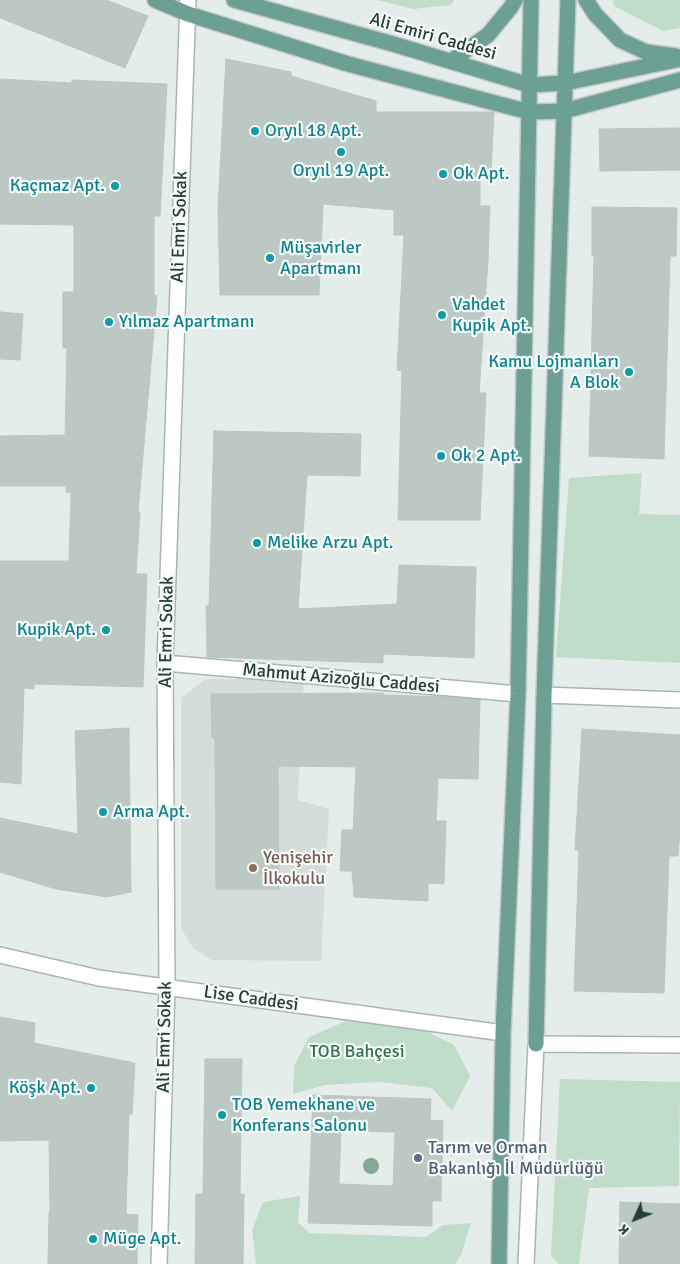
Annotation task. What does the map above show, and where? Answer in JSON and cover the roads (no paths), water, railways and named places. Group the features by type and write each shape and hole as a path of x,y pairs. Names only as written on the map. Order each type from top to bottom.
{"main road":[{"path":"155,0 188,7 348,64 529,112 564,111 680,80"},
{"name":"Ali Emiri Caddesi","path":"234,0 529,84 565,83 680,58"},
{"path":"451,61 488,35 516,0"},
{"path":"499,1264 503,1033 518,694 531,0"},
{"path":"536,1044 544,695 568,0"},
{"path":"586,0 595,14 620,40 646,52 680,58"}],"street":[{"name":"Ali Emri Sokak","path":"159,1264 167,988 165,663 188,7"},
{"name":"Mahmut Azizoğlu Caddesi","path":"165,663 518,694"},
{"path":"544,695 680,700"},
{"name":"Lise Caddesi","path":"0,955 99,978 503,1033"},
{"path":"526,1264 536,1044 680,1045"}],"place":[{"name":"Oryıl 18 Apt.","path":"255,131"},
{"name":"Oryıl 19 Apt.","path":"341,152"},
{"name":"Ok Apt.","path":"443,174"},
{"name":"Kaçmaz Apt.","path":"115,186"},
{"name":"Müşavirler Apartmanı","path":"270,258"},
{"name":"Vahdet Kupik Apt.","path":"442,315"},
{"name":"Yılmaz Apartmanı","path":"109,322"},
{"name":"Kamu Lojmanları A Blok","path":"629,372"},
{"name":"Ok 2 Apt.","path":"441,456"},
{"name":"Melike Arzu Apt.","path":"257,543"},
{"name":"Kupik Apt.","path":"106,630"},
{"name":"Arma Apt.","path":"103,812"},
{"name":"Yenişehir İlkokulu","path":"253,868"},
{"name":"Köşk Apt.","path":"91,1088"},
{"name":"TOB Yemekhane ve Konferans Salonu","path":"222,1115"},
{"name":"Tarım ve Orman Bakanlığı İl Müdürlüğü","path":"418,1158"},
{"name":"Müge Apt.","path":"93,1239"}],"park label":[{"name":"TOB Bahçesi","path":"357,1052"}]}
